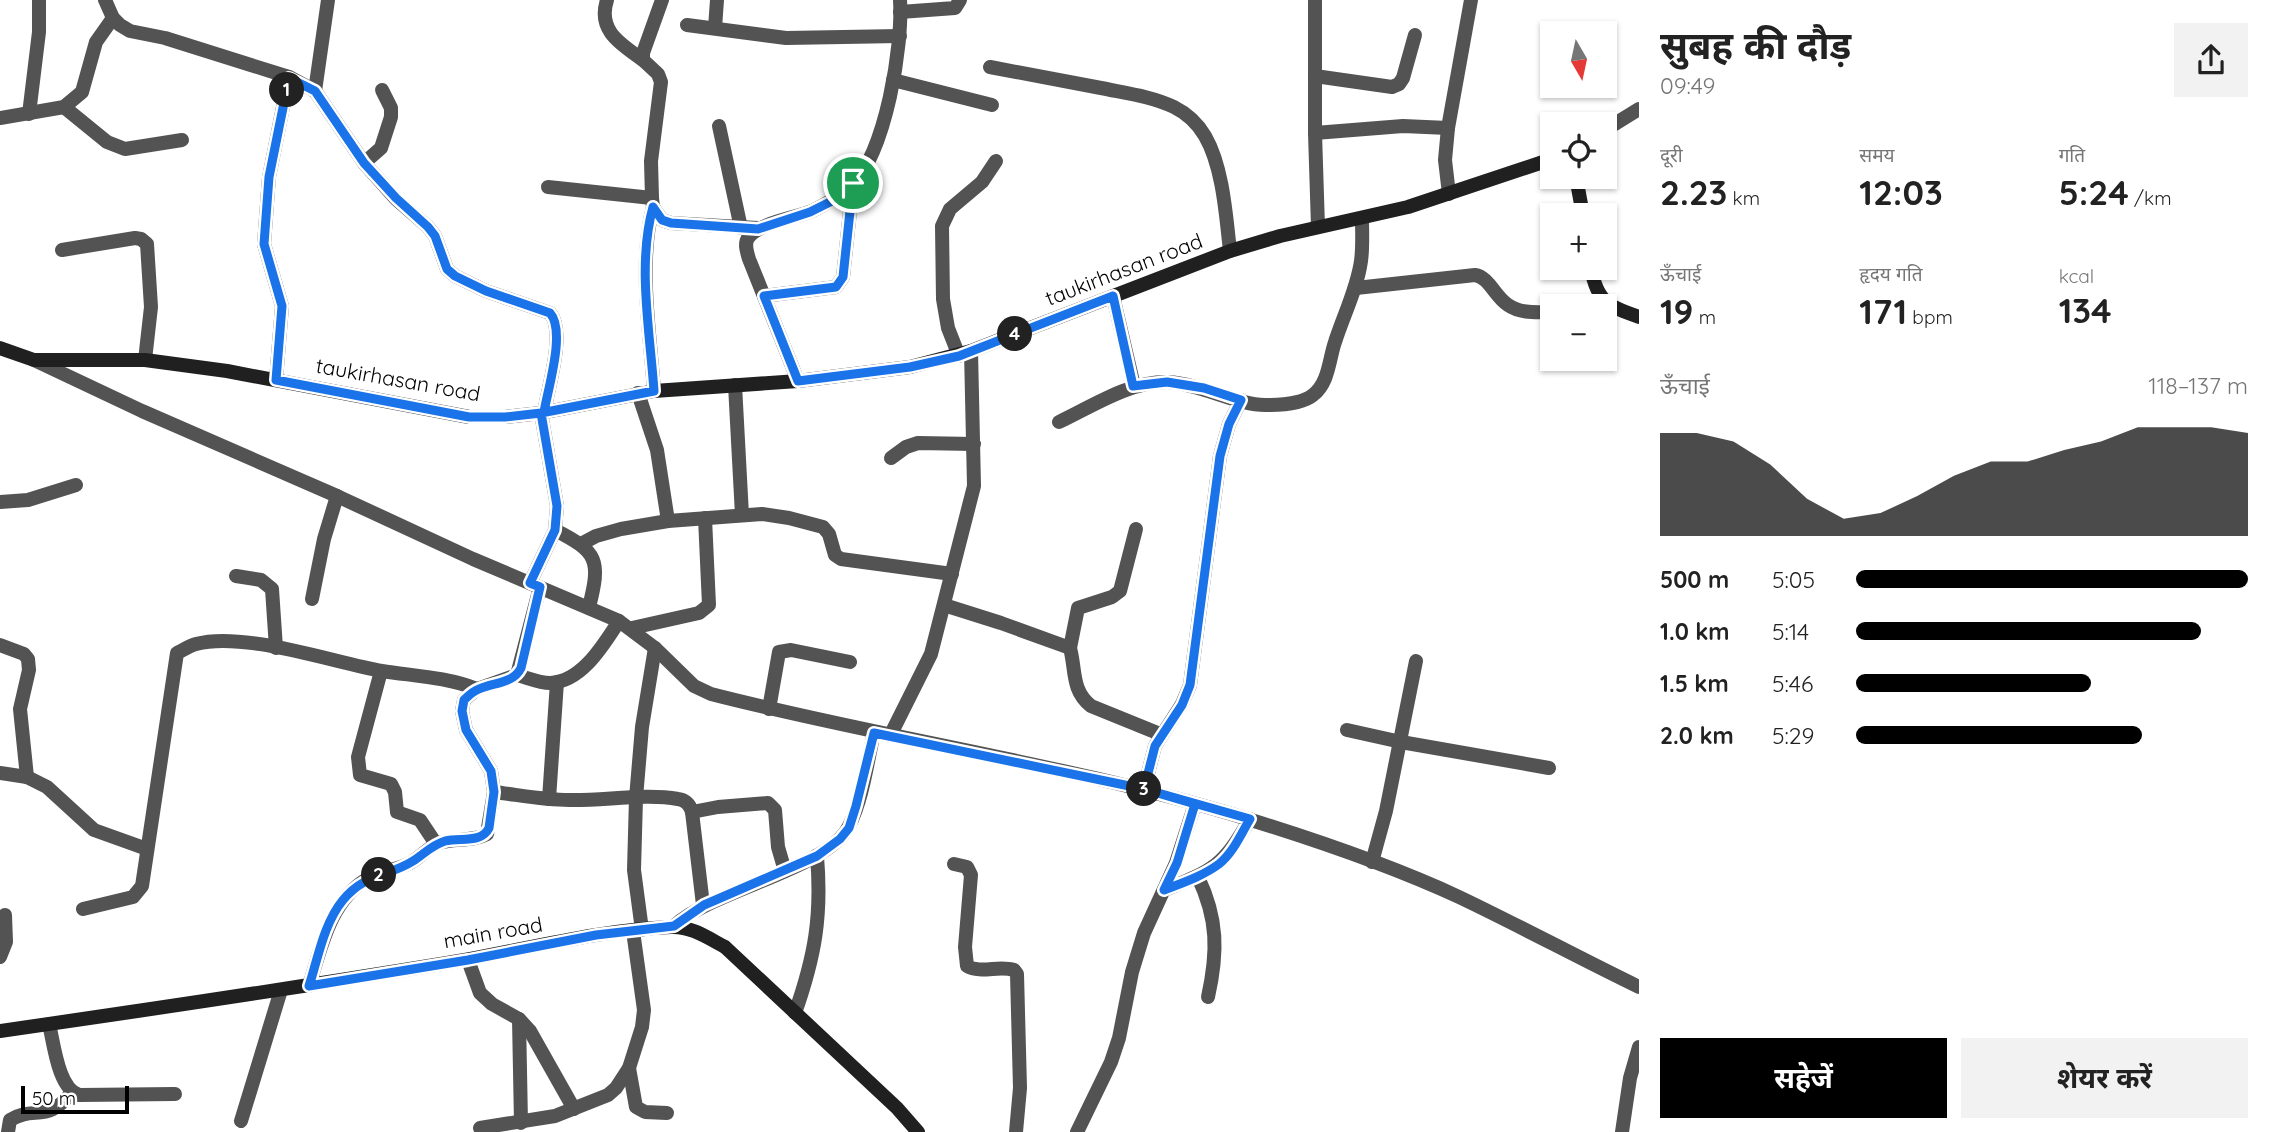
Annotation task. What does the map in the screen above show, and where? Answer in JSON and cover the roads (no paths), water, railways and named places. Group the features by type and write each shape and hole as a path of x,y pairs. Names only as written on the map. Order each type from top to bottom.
{"street":[{"path":"29,114 39,32 39,0"},
{"path":"105,0 113,18 130,31 165,38 289,78 315,91 364,163 435,236 447,269 455,276 486,291 550,313 556,320 557,338 542,412 557,506 555,530 535,585 517,675"},
{"path":"315,91 328,0"},
{"path":"607,0 604,14 609,33 658,74 660,82 651,161 652,202 645,255 654,391"},
{"path":"643,60 643,53 662,0"},
{"path":"715,28 717,0"},
{"path":"798,381 764,296 746,245 747,239 758,229 832,201 853,183 864,169 875,145 893,80 900,36 900,6 955,8 960,0"},
{"path":"1315,0 1318,227"},
{"path":"1449,194 1446,160 1448,128 1471,0"},
{"path":"0,118 64,107 82,92 96,42 113,18"},
{"path":"687,25 786,38 900,36"},
{"path":"1315,76 1392,87 1399,84 1403,78 1415,35"},
{"path":"990,67 1132,94 1177,108 1194,122 1205,137 1214,159 1225,205 1230,251"},
{"path":"276,380 282,306 264,244 269,177 289,78"},
{"path":"893,80 992,105"},
{"path":"364,163 381,148 391,117 391,108 382,90"},
{"path":"64,107 107,142 125,149 182,140"},
{"path":"1617,123 1639,109"},
{"path":"719,126 741,228"},
{"path":"1315,133 1403,126 1448,128"},
{"path":"890,736 931,654 974,486 974,444 965,353 948,328 943,299 942,226 950,209 982,182 996,161"},
{"name":"taukirhasan road","path":"0,348 34,360 145,360 227,371 469,417 505,417 654,391 798,381 910,367 965,353 1230,251 1449,194 1540,163"},
{"path":"764,296 836,287 843,277 853,183"},
{"path":"548,187 652,202"},
{"path":"652,202 662,220 671,223 758,229"},
{"path":"1059,422 1133,386 1167,382 1204,388 1267,405 1303,401 1313,395 1320,388 1328,371 1334,343 1356,288 1362,259 1362,218"},
{"path":"62,250 135,238 147,244 152,307 145,360"},
{"path":"1356,288 1475,275 1481,276 1505,303 1515,309 1540,313"},
{"path":"1113,296 1133,386"},
{"path":"1617,309 1639,317"},
{"path":"34,360 473,559 619,621 632,628 694,686 711,694 874,733 1144,789 1250,819 1372,862 1458,897 1639,987"},
{"path":"735,385 742,514"},
{"path":"638,393 657,450 668,521"},
{"path":"1144,789 1160,734 1182,705 1190,685 1220,456 1229,424 1241,400"},
{"path":"891,458 906,447 918,443 974,444"},
{"path":"0,502 27,500 76,485"},
{"path":"312,599 324,539 337,496"},
{"path":"581,544 621,528 668,521 762,514 823,527 829,534 835,555 841,559 952,574"},
{"path":"632,628 699,613 709,605 705,518"},
{"path":"1136,529 1121,591 1112,597 1078,608 1070,648 1074,679 1082,699 1091,706 1160,734"},
{"path":"555,530 581,544 595,566 596,580 589,607"},
{"path":"236,576 261,580 272,589 276,648"},
{"path":"944,605 1070,648"},
{"path":"309,986 327,929 342,901 367,879 411,863 436,844 479,838 486,834 494,792 491,771 470,738 462,711 464,700 477,689 517,675 547,683 573,676 602,647 619,621"},
{"path":"83,909 123,900 138,893 142,886 177,653 205,642 250,642 380,671 458,682 477,689"},
{"path":"0,646 24,654 28,659 29,670 20,709 27,777"},
{"path":"480,1128 521,1123 574,1109 608,1095 629,1068 642,1027 644,1010 634,870 636,798 642,727 655,648"},
{"path":"769,709 779,652 791,650 850,662"},
{"path":"1372,862 1387,811 1416,661"},
{"path":"380,671 358,757 360,775 391,784 395,792 397,812 420,820 436,844"},
{"path":"549,799 558,682"},
{"path":"1347,730 1549,768"},
{"path":"674,926 704,905 817,856 840,839 849,828 874,733"},
{"path":"0,773 27,777 47,787 94,830 147,849"},
{"path":"494,792 549,799 636,798 685,801 691,806 704,905"},
{"path":"692,812 768,803 775,810 778,847 785,871"},
{"path":"1077,1132 1111,1062 1144,933 1177,863 1195,804"},
{"path":"1164,890 1198,877 1220,864 1234,847 1250,819"},
{"path":"795,1013 805,986 819,917 817,856"},
{"path":"954,864 967,867 971,875 965,947 967,966 973,969 1007,968 1017,974 1020,1088 1016,1132"},
{"path":"1198,877 1207,896 1215,935 1216,954 1208,997"},
{"path":"0,957 6,943 5,915"},
{"name":"main road","path":"0,1031 309,986 468,960 596,935 674,926 695,930 725,947 897,1108 918,1132"},
{"path":"468,960 480,992 492,1004 519,1019 530,1031 574,1109"},
{"path":"241,1121 281,990"},
{"path":"519,1019 521,1123"},
{"path":"49,1024 66,1088 72,1092 79,1095 175,1094"},
{"path":"1622,1132 1630,1079 1639,1047"},
{"path":"629,1068 636,1107 645,1112 667,1113"},
{"path":"5,1129 10,1119 17,1115 47,1113 63,1104 72,1092"}]}
